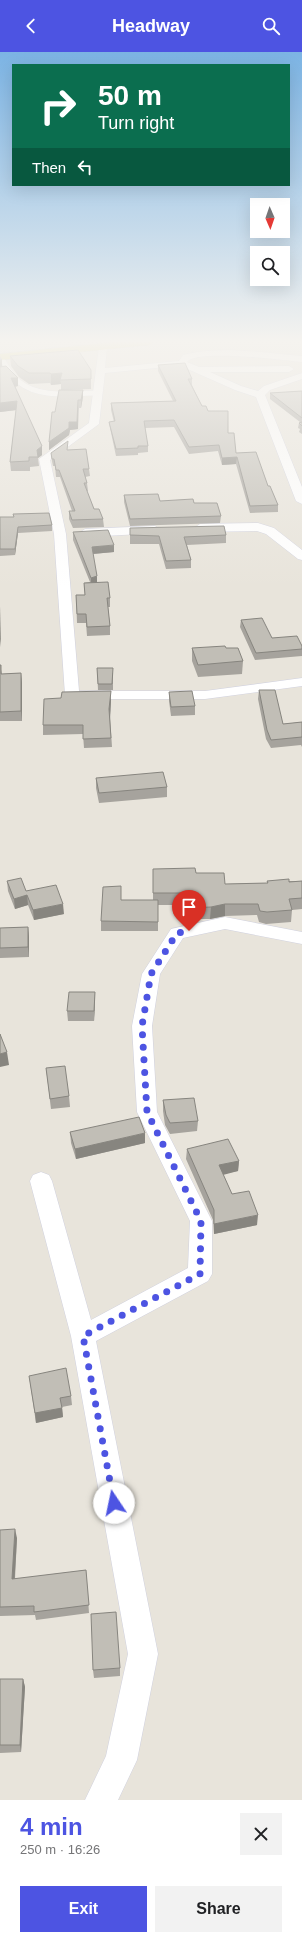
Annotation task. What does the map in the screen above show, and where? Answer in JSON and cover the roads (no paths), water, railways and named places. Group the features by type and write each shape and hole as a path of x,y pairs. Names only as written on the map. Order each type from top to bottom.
{"street":[{"path":"94,424 44,459 60,534 72,696 205,695 302,682"},
{"path":"271,424 302,501"},
{"path":"192,528 258,527 270,531 302,556"},
{"path":"60,534 168,530"},
{"path":"83,1336 200,1274 201,1221 147,1112 142,1026 151,974 177,933 225,923 302,938"},
{"path":"41,1181 83,1336 143,1654 121,1760 101,1800"}]}
